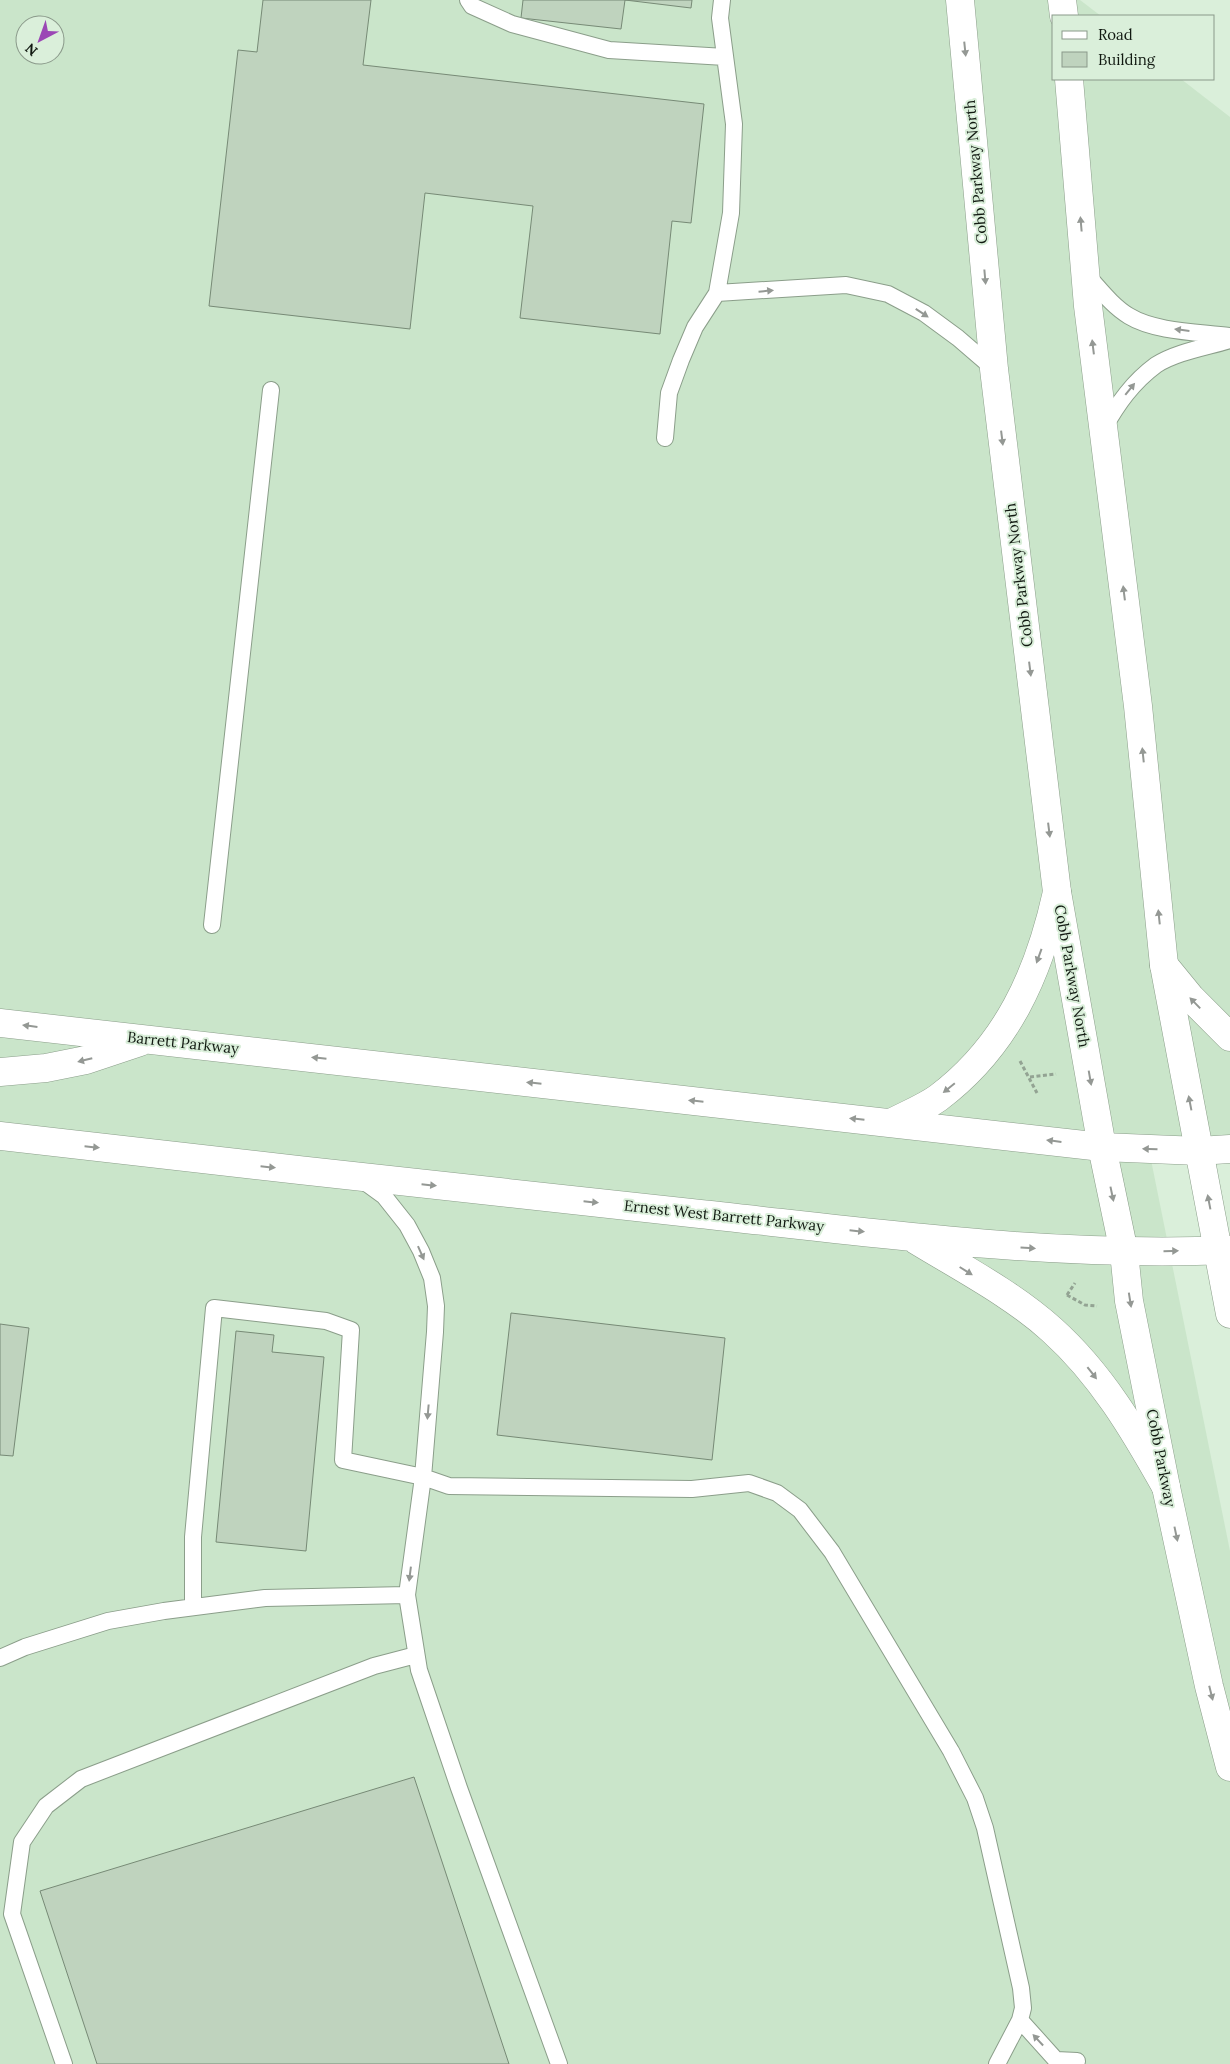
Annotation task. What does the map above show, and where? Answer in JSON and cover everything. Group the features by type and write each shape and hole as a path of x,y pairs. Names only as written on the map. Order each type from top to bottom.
{"main road":[{"name":"Cobb Parkway North","path":"960,0 994,369 1057,892 1102,1147"},
{"path":"1062,0 1064,15"},
{"path":"1069,80 1085,272 1138,706 1164,965 1199,1151 1224,1250 1230,1314"},
{"path":"891,1123 936,1099 971,1070 992,1047 1026,989 1050,920 1057,892"},
{"path":"1164,965 1190,998 1230,1037"},
{"name":"Barrett Parkway","path":"0,1023 891,1123"},
{"path":"0,1072 46,1068 86,1060 148,1040"},
{"path":"891,1123 1102,1147 1199,1151 1230,1149"},
{"name":"Ernest West Barrett Parkway","path":"0,1136 357,1177 1033,1248 1124,1252 1224,1250"},
{"name":"Cobb Parkway","path":"1102,1147 1124,1252 1130,1301 1166,1487 1230,1768"},
{"path":"910,1236 1017,1304 1052,1330 1087,1366 1116,1404 1139,1438 1166,1487"}],"lane":[{"path":"468,0 472,6 512,24 609,50 725,57"},
{"path":"665,438 669,393 695,327 717,293 731,213 734,124 720,18 722,0"},
{"path":"1085,272 1110,301 1129,316 1155,326 1230,336"},
{"path":"717,293 758,292 846,285 888,294 924,313 958,338 994,369"},
{"path":"1103,430 1117,404 1135,382 1156,365 1179,355 1230,340"},
{"path":"212,926 271,390"},
{"path":"357,1177 384,1196 407,1225 421,1251 432,1278 436,1306 436,1332 408,1595 416,1655 419,1670 458,1788 559,2064"},
{"path":"193,1607 192,1536 214,1308 326,1321 351,1330 343,1460 422,1477 449,1486 692,1489 750,1483 777,1492 800,1510 832,1552 958,1764 975,1798 985,1828 1017,1964 1023,2008 1020,2020 997,2064"},
{"path":"0,1658 25,1647 108,1621 193,1607 265,1598 408,1595"},
{"path":"64,2064 12,1914 22,1842 46,1806 81,1779 374,1666 416,1655"},
{"path":"1020,2020 1056,2060 1076,2061"}],"path":[{"path":"1015,1054 1037,1092"},
{"path":"1030,1077 1059,1073"},
{"path":"1063,1301 1075,1283"},
{"path":"1067,1295 1085,1305 1103,1306"}],"shaded area":[{"path":"0,0 1080,0 1100,15 1052,15 1052,80 1182,80 1230,117 1230,1139 1149,1150 1230,1551 1230,2064 0,2064"}],"building":[{"path":"263,0 371,0 363,65 704,104 691,223 672,221 660,334 520,318 533,206 425,193 410,329 209,306 238,50 257,52"},
{"path":"523,0 625,0 621,29 521,18"},
{"path":"625,0 692,0 691,8"},
{"path":"511,1313 725,1338 712,1460 497,1435"},
{"path":"0,1324 29,1328 13,1456 0,1455"},
{"path":"236,1331 274,1335 272,1352 324,1357 306,1551 216,1542"},
{"path":"414,1777 509,2064 97,2064 40,1891"}]}
